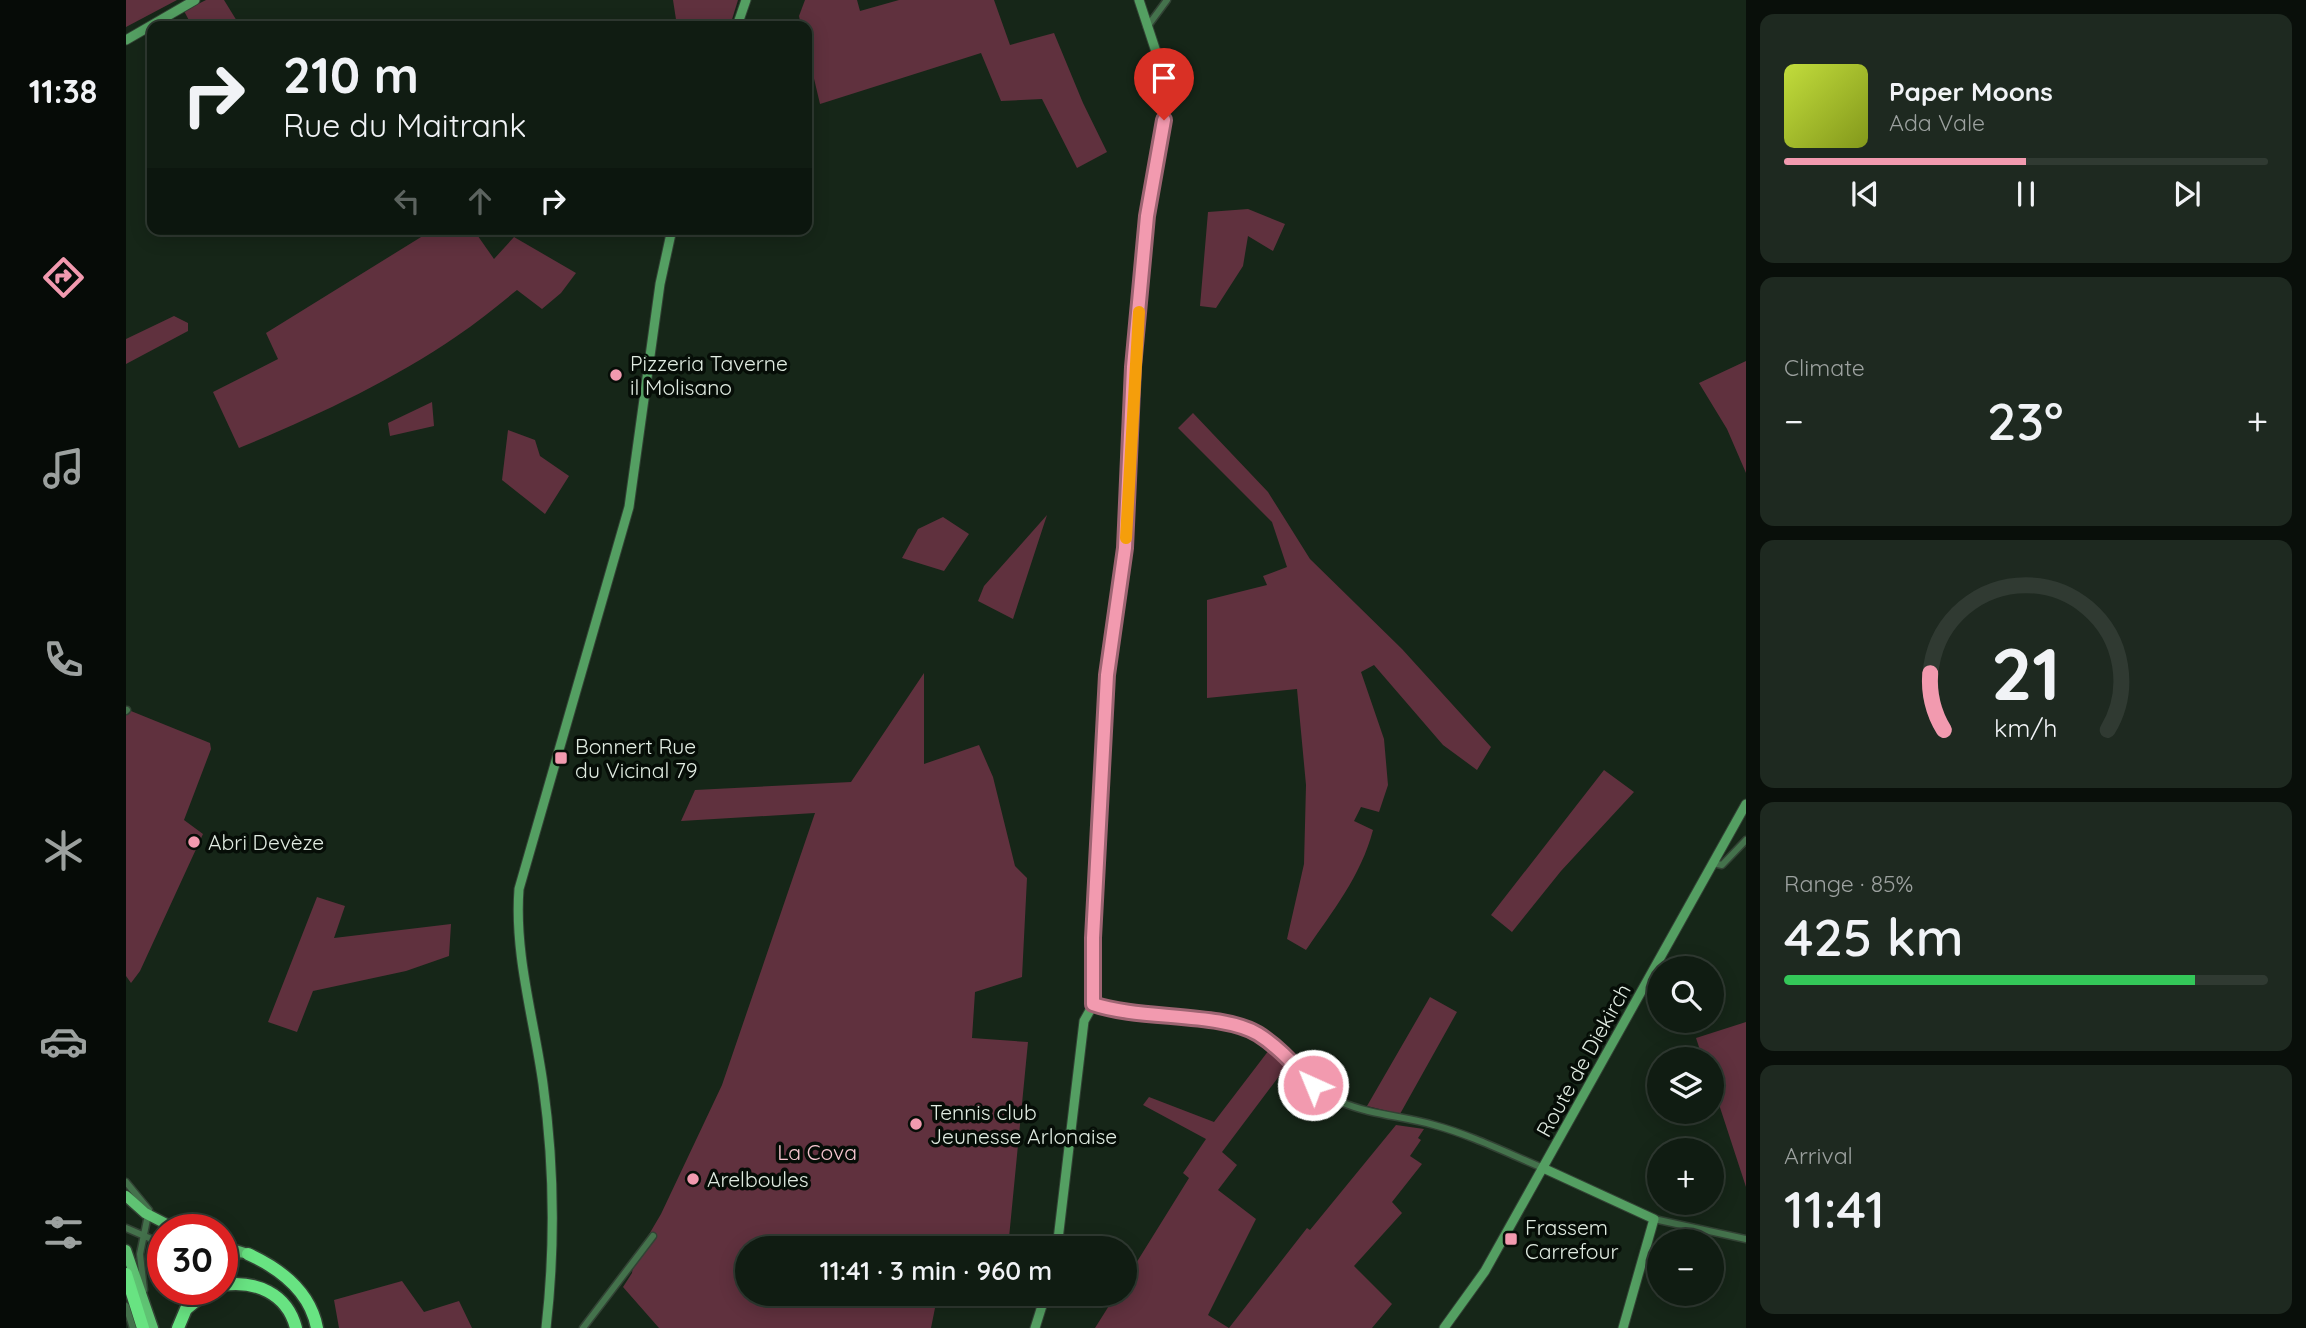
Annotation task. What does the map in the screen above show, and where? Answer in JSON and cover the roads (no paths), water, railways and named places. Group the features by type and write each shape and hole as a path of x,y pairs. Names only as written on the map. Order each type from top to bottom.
{"highway":[{"path":"248,1254 277,1269 295,1285 309,1304 317,1328"},
{"path":"126,1274 148,1328"},
{"path":"238,1283 265,1289 283,1303 296,1328"},
{"path":"178,1328 186,1309 191,1305"}],"main road":[{"path":"126,1196 147,1214"},
{"path":"126,1250 146,1309 148,1328"},
{"path":"238,1251 248,1254"},
{"path":"126,1267 148,1328"}],"street":[{"path":"159,21 195,0"},
{"path":"739,21 746,0"},
{"path":"1058,1236 1084,1021 1093,1004 1093,938 1107,675 1126,538 1133,367 1147,216 1166,102 1163,72 1139,0"},
{"path":"1147,27 1167,0"},
{"path":"126,40 147,28"},
{"path":"546,1328 551,1279 550,1172 543,1085 519,935 520,889 629,507 671,235"},
{"name":"Route de Diekirch","path":"1444,1328 1485,1271 1746,804"},
{"path":"1713,863 1722,865 1746,840"},
{"path":"1093,1004 1148,1015 1218,1022 1256,1032 1313,1085 1343,1103 1391,1118 1433,1124 1542,1168 1654,1219 1746,1240"},
{"path":"126,1182 148,1205 149,1214"},
{"path":"1623,1328 1654,1219"},
{"path":"146,1309 140,1254 147,1225"},
{"path":"126,1228 145,1234"},
{"path":"583,1328 653,1236"},
{"path":"238,1255 248,1254"},
{"path":"1034,1328 1042,1306"},
{"path":"126,1307 133,1328"}],"place":[{"name":"Pizzeria Taverne il Molisano","path":"616,375"},
{"name":"Bonnert Rue du Vicinal 79","path":"561,758"},
{"name":"Abri Devèze","path":"194,842"},
{"name":"Tennis club Jeunesse Arlonaise","path":"916,1124"},
{"name":"Arelboules","path":"693,1179"},
{"name":"Frassem Carrefour","path":"1511,1239"}],"park label":[{"name":"La Cova","path":"817,1152"}]}
